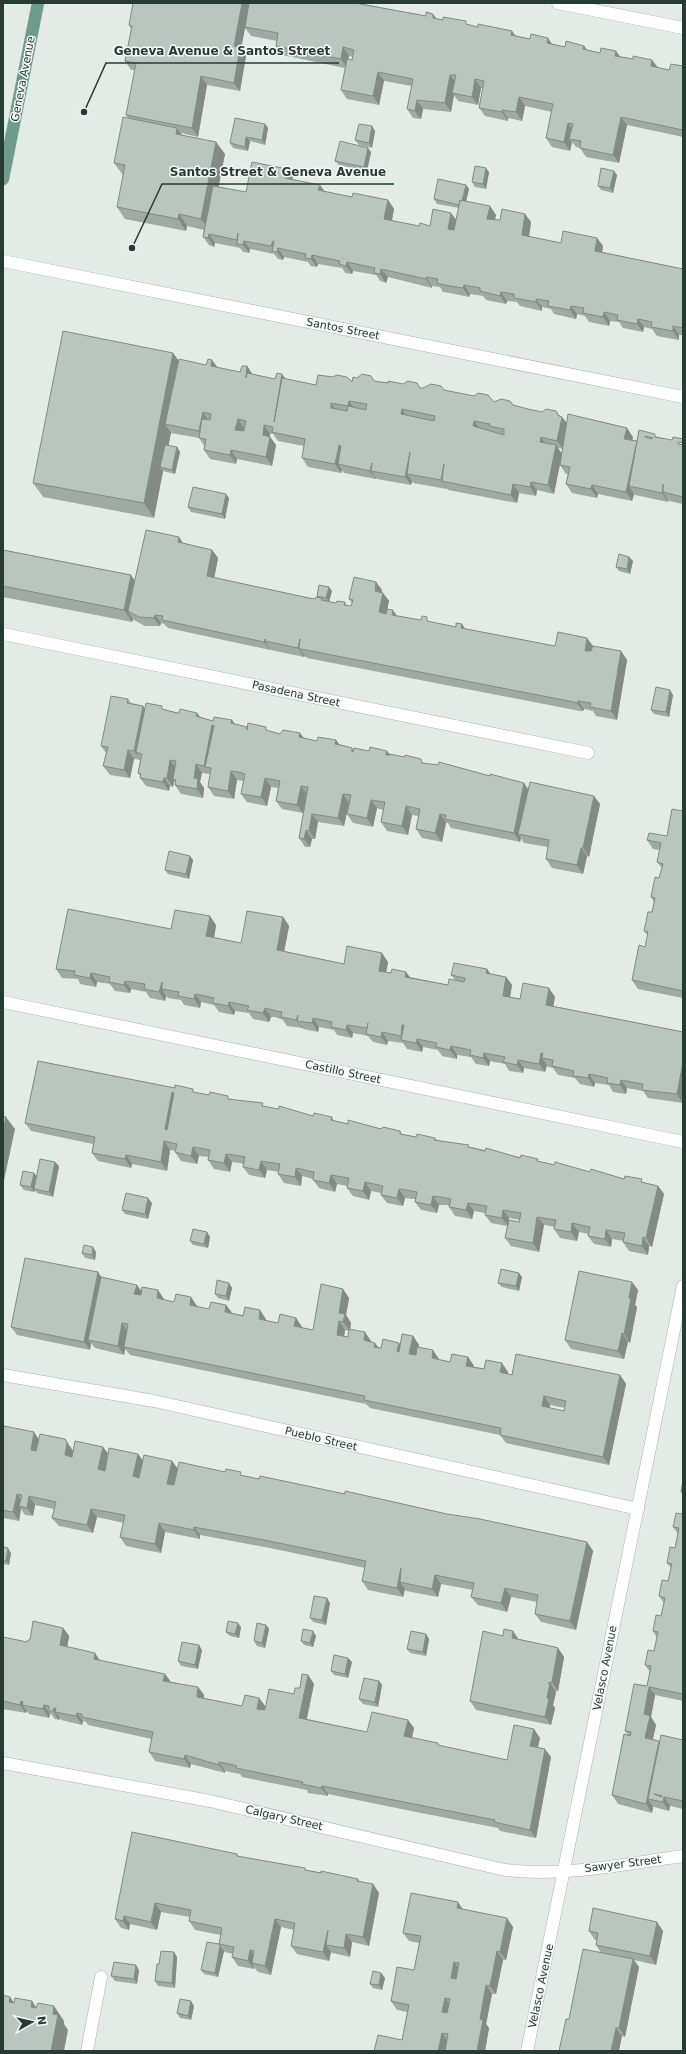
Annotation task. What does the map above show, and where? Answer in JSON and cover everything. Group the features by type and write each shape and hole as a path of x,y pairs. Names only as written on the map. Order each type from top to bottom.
{"main road":[{"name":"Geneva Avenue","path":"3,179 38,3"}],"street":[{"path":"558,3 683,28"},
{"name":"Santos Street","path":"3,261 683,397"},
{"name":"Pasadena Street","path":"3,634 588,753"},
{"name":"Castillo Street","path":"3,1002 683,1142"},
{"name":"Velasco Avenue","path":"527,2051 683,1286"},
{"name":"Pueblo Street","path":"3,1375 154,1401 638,1509"},
{"name":"Calgary Street","path":"3,1763 210,1801 505,1870 532,1873 564,1871"},
{"name":"Sawyer Street","path":"564,1871 683,1856"},
{"path":"87,2051 101,1977"}],"building":[{"path":"133,3 242,3 234,46 240,48 234,83 201,76 192,128 126,115 136,63 125,61 132,26 129,25"},
{"path":"249,3 355,3 426,16 426,12 433,14 433,18 443,20 443,17 466,21 466,24 478,27 478,24 512,31 511,35 530,39 531,34 548,38 547,43 565,47 566,41 584,46 583,49 600,53 601,48 616,51 615,56 633,59 633,56 652,60 651,66 669,70 671,64 683,66 683,130 621,117 613,155 580,148 581,141 569,139 573,124 568,123 564,142 546,138 553,104 519,97 516,112 502,110 502,112 479,108 484,81 475,79 472,97 452,93 456,75 450,75 445,103 417,100 415,111 407,109 413,79 378,72 373,96 341,90 347,59 352,60 354,50 343,47 341,59 276,46 278,33 245,27"},
{"path":"123,117 177,128 176,134 216,142 201,219 179,214 178,219 117,207 125,165 114,163"},
{"path":"235,118 265,124 262,140 246,137 245,147 230,143"},
{"path":"359,124 372,126 369,143 355,140"},
{"path":"340,141 368,148 364,167 335,161"},
{"path":"252,162 287,169 285,178 320,185 318,190 352,197 353,193 388,200 384,219 419,226 420,223 430,226 433,209 451,213 448,229 454,230 460,200 490,206 487,219 500,220 502,209 525,214 522,235 561,243 563,231 597,238 595,251 683,269 683,328 673,326 673,331 651,327 652,322 638,319 637,324 617,320 618,315 604,312 603,317 583,313 584,308 571,306 570,310 548,306 549,301 536,299 536,302 514,298 514,294 501,292 500,296 480,291 480,288 464,285 463,288 444,285 437,283 438,279 426,277 426,279 381,269 380,274 374,273 375,268 347,262 346,266 339,264 340,261 312,255 311,259 305,258 306,254 278,248 277,252 272,251 274,241 271,246 244,241 243,245 237,244 238,233 237,240 209,234 208,238 203,237 213,186 246,192"},
{"path":"475,166 486,168 483,184 472,182"},
{"path":"601,168 614,171 610,188 598,186"},
{"path":"438,179 466,185 462,201 460,200 459,205 434,199"},
{"path":"63,331 173,353 144,503 33,483"},
{"path":"179,359 206,365 208,359 212,360 211,366 240,372 242,366 247,366 246,378 247,373 275,379 277,373 282,374 274,422 282,378 316,385 318,375 333,377 337,375 347,377 352,382 353,377 357,378 362,374 371,376 374,381 388,383 388,381 403,384 408,381 417,383 420,388 431,384 441,386 444,390 474,396 478,393 488,395 494,402 501,399 510,401 513,405 528,409 542,412 546,409 556,411 559,416 562,417 557,441 541,437 540,442 556,445 548,485 531,482 530,487 513,484 511,495 442,481 444,464 441,480 407,474 410,452 405,477 371,471 372,463 370,471 338,464 341,446 339,445 335,464 302,458 305,439 272,432 273,427 264,425 263,435 270,437 266,457 231,450 230,455 204,450 206,439 199,438 202,419 210,420 211,414 203,412 199,431 165,424","holes":["349,401 367,404 366,410 348,406","331,403 348,406 347,411 331,408","402,409 435,416 434,421 401,414","238,419 246,421 244,431 235,430","474,421 490,424 489,426 504,429 504,435 473,426"]},
{"path":"568,414 627,428 624,439 637,441 626,492 592,485 591,489 566,484 570,467 560,465"},
{"path":"639,430 655,434 655,437 672,440 673,437 683,439 683,443 678,442 678,444 683,445 683,497 663,492 663,484 662,493 629,486"},
{"path":"165,445 177,447 172,470 160,467"},
{"path":"193,487 226,494 222,514 188,507"},
{"path":"146,530 179,537 178,542 212,550 207,576 309,598 322,598 321,600 336,603 337,601 345,602 344,605 351,606 353,600 349,599 354,577 376,582 375,591 383,593 379,612 386,614 387,609 393,610 392,615 421,620 422,616 427,617 427,621 456,627 456,623 462,624 461,628 555,646 558,632 587,638 585,651 591,651 593,646 621,651 611,711 590,707 591,703 578,701 577,703 301,649 299,648 300,639 298,648 265,641 265,639 264,642 162,620 163,616 155,615 154,618 139,617 128,611"},
{"path":"3,550 131,575 124,610 3,586"},
{"path":"619,554 629,557 627,569 616,567"},
{"path":"319,585 329,587 326,598 317,596"},
{"path":"656,687 670,690 666,712 651,710"},
{"path":"111,696 128,699 127,703 143,706 134,751 128,750 124,770 103,766 108,747 101,746"},
{"path":"146,703 162,706 162,709 177,713 179,713 180,709 197,713 196,716 213,721 214,717 232,720 231,723 247,727 247,730 248,723 266,727 266,730 280,734 283,730 300,733 299,737 317,741 318,737 336,740 335,744 352,748 352,752 354,748 369,751 370,747 387,751 386,755 389,754 405,757 405,755 421,759 422,763 438,765 439,762 490,776 490,774 524,783 514,833 445,819 446,815 440,814 435,833 416,829 420,809 406,806 402,826 381,822 385,802 371,800 367,818 347,814 351,795 343,794 338,818 312,814 309,831 306,830 304,839 299,838 308,787 301,786 297,805 276,801 280,781 265,778 261,797 241,794 245,774 239,772 231,771 228,791 208,787 211,768 205,767 214,726 212,725 204,766 196,764 194,778 198,779 197,789 175,785 176,780 173,779 176,761 170,760 167,778 164,778 163,782 140,778 141,774 138,773 142,754 136,752"},
{"path":"530,782 594,796 583,848 581,848 577,865 546,859 549,840 518,834"},
{"path":"672,809 683,811 683,991 632,980 639,945 645,947 648,932 644,931 648,912 652,912 655,898 651,897 655,877 659,878 663,864 657,862 661,843 647,840 649,833 667,836"},
{"path":"169,851 190,856 186,874 165,870"},
{"path":"68,909 171,929 175,910 210,916 206,936 241,943 247,911 283,917 277,950 344,964 347,946 382,953 379,971 391,973 392,969 406,972 405,977 448,985 449,979 464,982 465,978 451,975 454,963 487,969 486,973 506,977 503,996 520,999 523,983 549,988 546,1005 683,1032 683,1062 677,1094 642,1090 643,1084 621,1080 620,1085 607,1083 608,1078 589,1074 588,1078 573,1076 574,1071 552,1066 553,1060 542,1058 543,1053 541,1053 539,1064 518,1060 517,1065 503,1062 505,1057 484,1053 483,1058 470,1055 471,1050 451,1046 450,1050 436,1047 437,1043 417,1039 416,1043 401,1040 404,1025 402,1025 401,1036 382,1032 381,1037 366,1034 368,1023 367,1028 347,1025 346,1030 331,1027 332,1022 313,1018 312,1023 297,1021 298,1015 296,1020 281,1017 282,1012 265,1008 263,1013 247,1010 249,1006 229,1002 228,1006 213,1003 214,998 195,994 194,999 178,996 179,992 162,989 162,982 159,992 144,989 145,984 125,981 124,985 109,982 110,977 91,973 90,978 74,975 75,971 56,969"},
{"path":"38,1061 175,1088 175,1085 193,1089 193,1092 209,1095 210,1092 228,1096 228,1099 263,1103 262,1106 279,1109 279,1106 313,1116 314,1113 332,1117 331,1120 348,1124 348,1120 381,1129 383,1127 400,1131 400,1134 416,1137 417,1134 435,1138 434,1140 469,1145 468,1147 485,1151 486,1148 520,1158 521,1155 554,1165 555,1162 590,1172 591,1169 624,1179 625,1176 642,1179 641,1182 658,1186 646,1238 643,1237 642,1246 623,1242 625,1233 606,1230 605,1239 588,1236 590,1227 572,1223 571,1232 554,1229 556,1220 537,1217 533,1243 505,1238 509,1220 519,1222 521,1213 503,1210 502,1218 485,1215 487,1206 468,1203 466,1210 449,1207 451,1199 433,1196 431,1205 415,1202 417,1192 399,1189 397,1198 381,1195 383,1186 365,1182 363,1191 347,1188 349,1178 331,1175 329,1183 313,1180 314,1172 296,1168 295,1177 278,1174 280,1164 261,1161 259,1170 243,1167 245,1157 234,1155 226,1154 224,1163 208,1160 210,1150 193,1147 191,1156 175,1152 177,1144 164,1141 161,1162 126,1155 125,1159 92,1153 95,1137 25,1123","holes":["172,1092 174,1093 167,1130 165,1129"]},
{"path":"3,1116 6,1117 3,1132"},
{"path":"40,1159 55,1162 49,1192 34,1189"},
{"path":"23,1171 34,1173 31,1187 20,1185"},
{"path":"126,1193 148,1198 145,1214 122,1210"},
{"path":"193,1229 207,1232 204,1244 190,1241"},
{"path":"84,1245 93,1247 92,1255 82,1253"},
{"path":"25,1258 98,1272 84,1342 11,1327"},
{"path":"501,1269 519,1273 516,1286 498,1283"},
{"path":"579,1271 632,1282 629,1298 631,1299 624,1334 622,1333 618,1351 565,1340"},
{"path":"101,1277 137,1285 134,1294 141,1295 142,1287 158,1290 157,1298 174,1302 176,1294 191,1297 190,1305 209,1309 211,1302 226,1305 225,1312 243,1316 245,1307 260,1310 259,1319 278,1323 280,1314 296,1318 294,1326 313,1330 321,1284 343,1289 339,1313 345,1314 343,1322 339,1321 337,1335 348,1337 349,1329 365,1332 364,1340 375,1343 374,1347 381,1348 383,1339 399,1343 397,1351 399,1352 402,1334 413,1336 409,1354 416,1355 417,1347 433,1350 432,1358 450,1362 452,1354 468,1357 466,1366 484,1369 486,1360 502,1363 500,1372 512,1375 516,1354 620,1375 603,1457 500,1435 501,1428 364,1400 365,1396 124,1347 128,1324 122,1323 118,1346 88,1340","holes":["544,1396 566,1401 564,1411 542,1406"]},
{"path":"217,1280 229,1283 226,1296 215,1294"},
{"path":"4,1426 34,1432 31,1450 36,1451 40,1434 65,1439 67,1443 65,1455 72,1457 75,1441 103,1447 98,1469 105,1471 109,1448 138,1454 133,1476 139,1478 144,1455 172,1461 167,1484 174,1485 179,1462 225,1472 226,1469 241,1472 240,1475 259,1479 260,1476 345,1494 345,1491 447,1514 480,1519 587,1542 570,1621 535,1614 538,1595 505,1588 501,1603 471,1597 474,1583 435,1575 432,1589 400,1582 401,1568 397,1588 362,1581 366,1561 264,1540 194,1527 194,1530 159,1523 155,1544 120,1537 125,1515 91,1509 87,1525 52,1518 56,1502 29,1496 27,1508 19,1506 22,1495 17,1494 13,1512 3,1510"},
{"path":"683,1480 683,1493 681,1492"},
{"path":"683,1509 683,1694 649,1687 644,1714 650,1716 645,1738 659,1741 646,1804 612,1795 624,1734 630,1736 631,1732 625,1731 634,1684 647,1686 651,1666 645,1665 648,1650 654,1651 658,1632 653,1631 656,1615 661,1616 665,1598 659,1596 662,1580 668,1581 672,1564 667,1563 670,1547 675,1548 679,1528 673,1527 676,1513 682,1514"},
{"path":"3,1547 8,1548 6,1561 3,1560"},
{"path":"314,1596 327,1598 322,1620 310,1618"},
{"path":"33,1621 63,1628 60,1645 95,1653 94,1659 165,1674 163,1681 198,1687 197,1697 242,1706 245,1695 259,1698 257,1709 265,1710 269,1689 294,1694 295,1688 300,1688 302,1674 308,1675 299,1718 367,1732 372,1712 408,1720 404,1736 507,1760 514,1725 534,1729 530,1746 545,1749 530,1830 494,1822 495,1820 322,1786 321,1788 302,1784 303,1782 236,1768 237,1766 234,1765 219,1762 219,1765 185,1755 184,1759 149,1752 153,1732 82,1717 82,1714 77,1713 76,1716 55,1712 56,1708 54,1708 53,1711 49,1711 49,1706 44,1705 43,1709 22,1705 23,1702 21,1701 20,1705 3,1701 3,1637 27,1642 30,1640"},
{"path":"228,1621 238,1623 235,1634 226,1632"},
{"path":"257,1623 266,1625 262,1643 254,1641"},
{"path":"303,1629 313,1631 310,1643 301,1641"},
{"path":"504,1629 513,1631 512,1638 558,1648 552,1682 548,1683 550,1683 547,1698 549,1699 545,1717 470,1701 483,1631 503,1636"},
{"path":"411,1631 426,1634 423,1652 407,1649"},
{"path":"182,1642 199,1645 195,1665 178,1661"},
{"path":"334,1655 348,1658 345,1674 331,1671"},
{"path":"364,1678 379,1681 375,1702 359,1699"},
{"path":"661,1735 683,1740 683,1801 664,1797 663,1802 648,1799"},
{"path":"132,1832 237,1854 237,1856 305,1868 305,1870 321,1873 321,1871 358,1879 357,1881 373,1884 363,1937 346,1934 344,1948 326,1945 328,1930 323,1952 291,1946 295,1923 275,1919 265,1966 252,1963 254,1951 250,1950 248,1961 232,1957 234,1947 219,1944 222,1928 189,1921 191,1910 155,1903 151,1922 124,1916 123,1921 115,1919"},
{"path":"411,1893 458,1902 457,1908 507,1918 500,1952 497,1951 490,1986 486,1985 480,2019 483,2020 477,2051 445,2051 448,2034 442,2033 438,2051 374,2051 378,2035 402,2040 409,2005 391,2001 397,1967 414,1970 421,1936 403,1933","holes":["454,1962 459,1963 456,1979 451,1978","445,1998 450,1999 447,2013 442,2012"]},
{"path":"593,1908 657,1922 650,1956 596,1945 598,1933 589,1931"},
{"path":"207,1942 219,1944 220,1946 215,1973 201,1970"},
{"path":"583,1949 633,1959 619,2028 616,2028 611,2051 559,2051 566,2019 569,2019"},
{"path":"161,1951 174,1952 172,1983 155,1981 157,1964 159,1964"},
{"path":"114,1962 136,1965 134,1979 111,1976"},
{"path":"373,1971 381,1973 379,1985 370,1984"},
{"path":"3,1995 10,1997 9,2002 14,2003 15,1998 32,2001 31,2007 36,2008 38,2003 54,2006 53,2014 58,2015 51,2051 3,2051"},
{"path":"180,1999 191,2001 188,2016 177,2013"}],"place":[{"name":"Geneva Avenue & Santos Street","path":"84,112"},
{"name":"Santos Street & Geneva Avenue","path":"132,248"}]}
